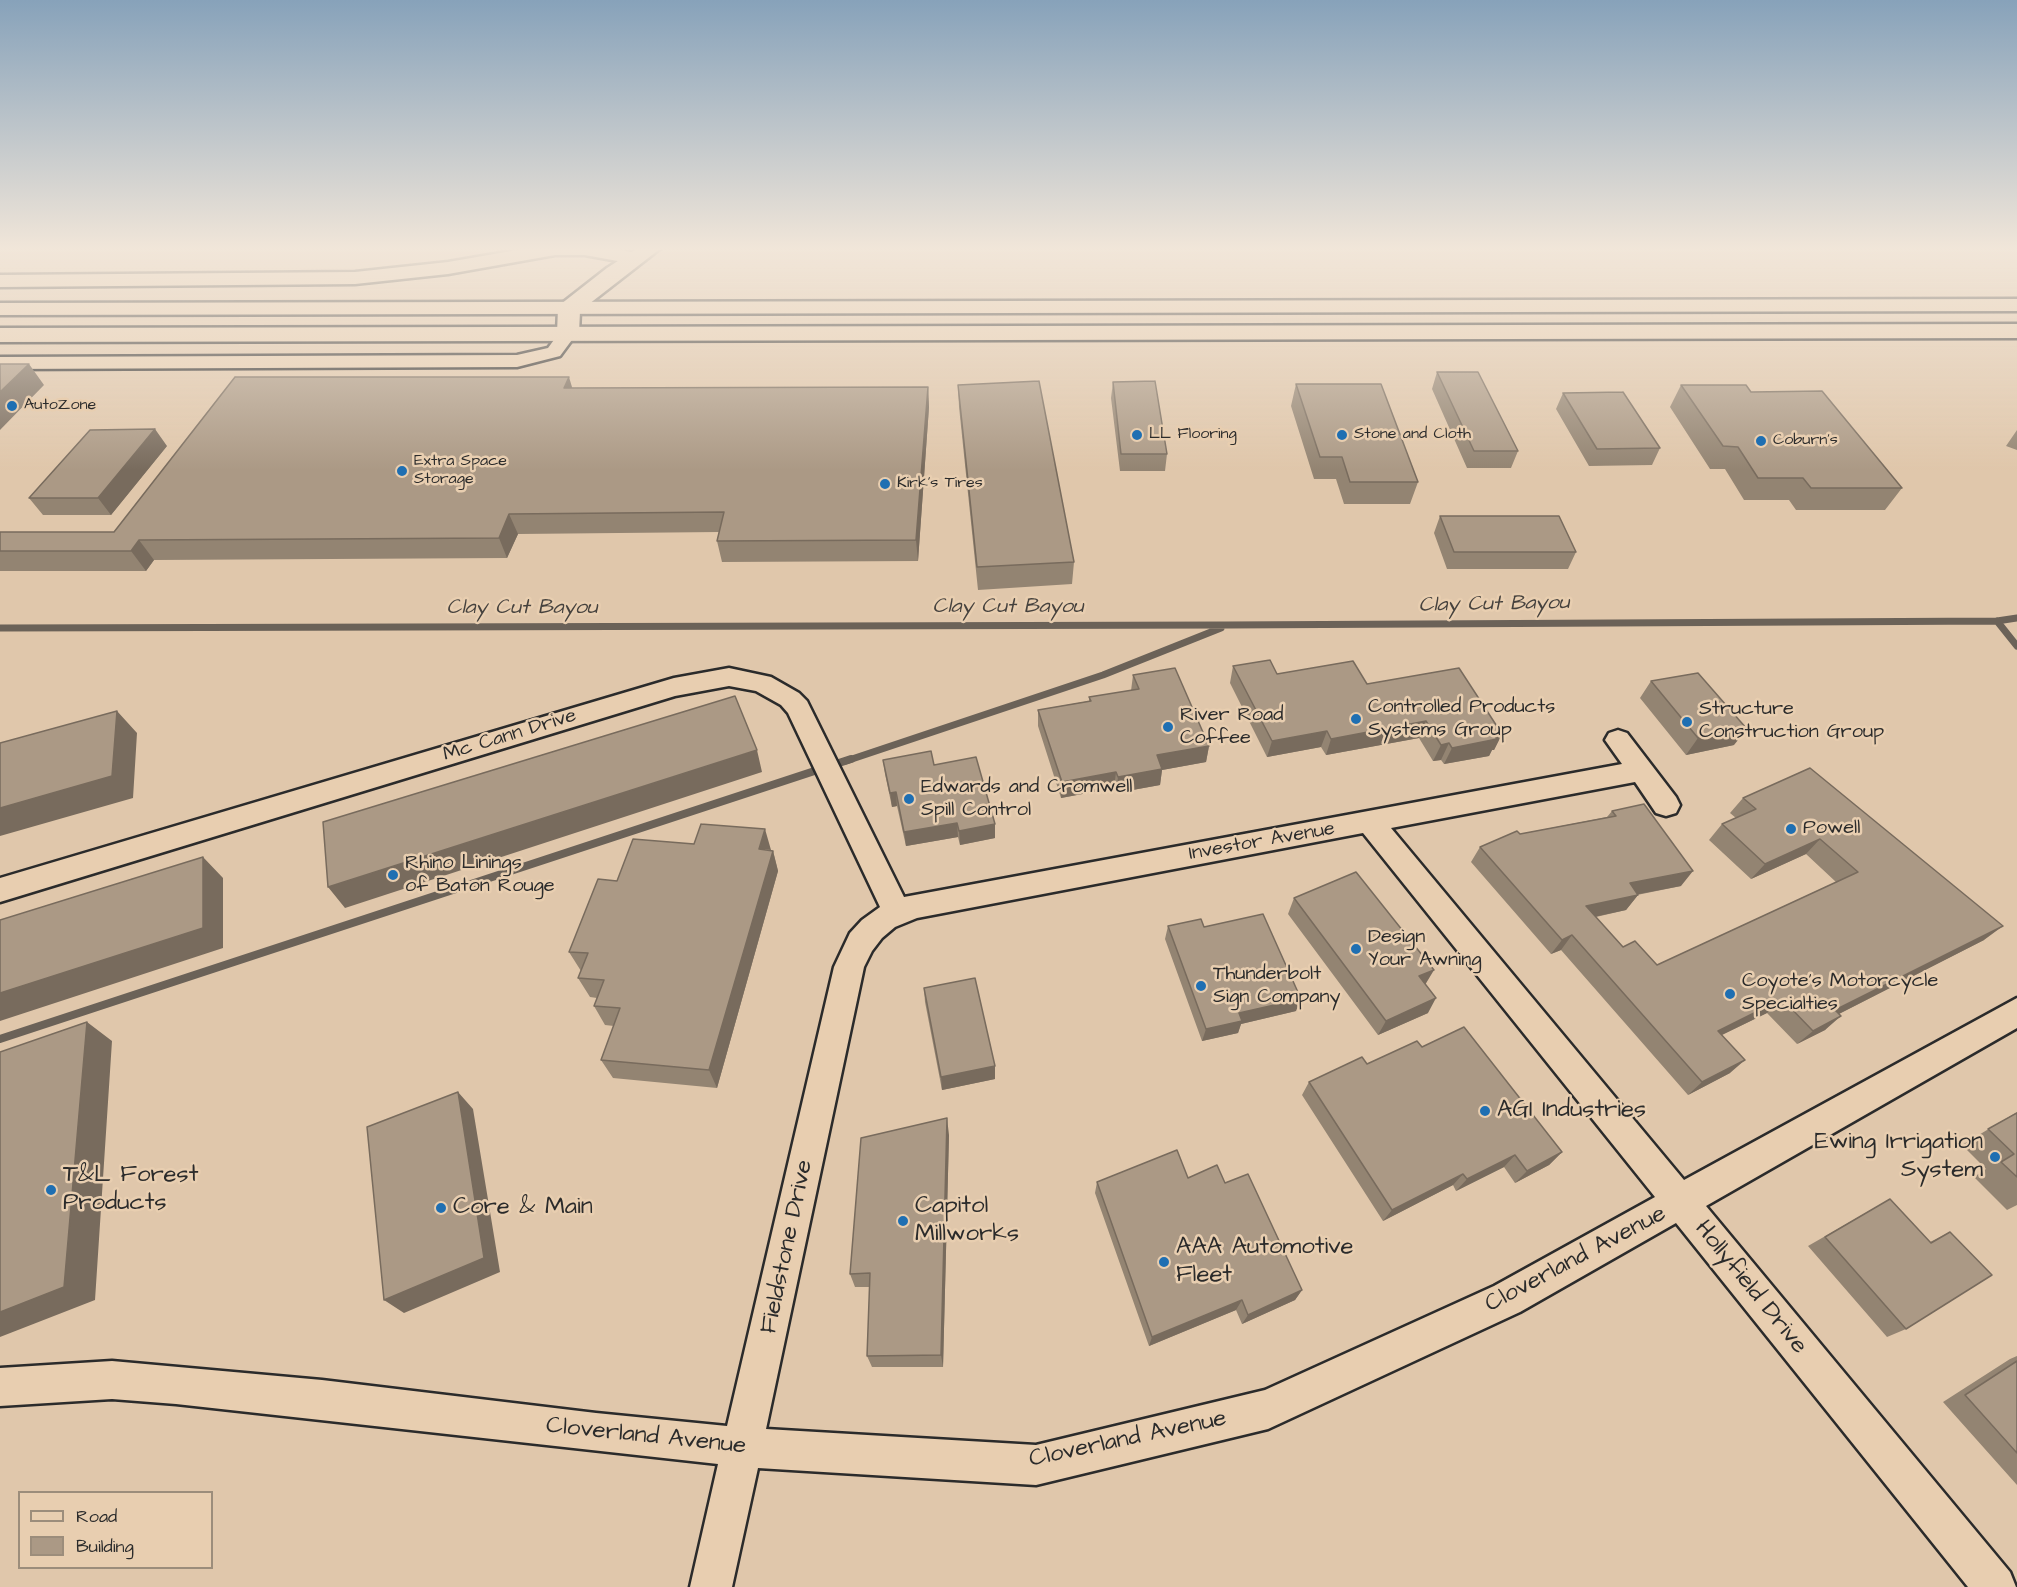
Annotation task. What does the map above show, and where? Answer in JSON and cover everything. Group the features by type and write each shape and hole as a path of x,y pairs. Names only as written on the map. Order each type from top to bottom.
{"main road":[{"path":"568,322 568,333"},
{"path":"940,333 943,322"},
{"path":"1344,322 1346,332"},
{"path":"1690,322 1697,332"},
{"path":"5,337 568,333 2012,331"}],"street":[{"path":"0,363 517,361 554,352 568,333"},
{"name":"Mc Cann Drive","path":"0,890 696,681 744,678 762,683 783,694 798,708 828,768 891,915"},
{"path":"1618,740 1666,804"},
{"name":"Investor Avenue","path":"891,915 913,906 1641,771"},
{"name":"Hollyfield Drive","path":"1370,822 1995,1587"},
{"name":"Fieldstone Drive","path":"711,1587 849,967 861,942 891,915"},
{"name":"Cloverland Avenue","path":"0,1387 112,1380 322,1399 596,1433 744,1447 1036,1465 1268,1409 1507,1299 2017,1012"}],"building":[{"path":"0,364 29,364 0,392"},
{"path":"1437,372 1478,372 1518,451 1474,451"},
{"path":"235,377 569,377 564,388 928,387 916,540 717,541 724,512 509,514 499,538 139,540 131,551 0,551 0,532 114,532"},
{"path":"1039,381 1074,562 977,567 958,385"},
{"name":"LL Flooring","path":"1155,381 1167,454 1121,454 1113,382"},
{"name":"Stone and Cloth","path":"1296,384 1381,384 1418,482 1350,482 1342,457 1320,457"},
{"path":"1681,385 1746,385 1751,392 1822,391 1902,488 1811,488 1803,478 1758,478 1738,447 1723,446"},
{"path":"1623,392 1660,448 1597,449 1563,393"},
{"path":"155,429 98,498 29,498 90,430"},
{"path":"1440,516 1559,516 1576,552 1454,552"},
{"path":"1270,660 1277,674 1353,661 1367,684 1459,668 1502,734 1494,735 1497,739 1452,748 1449,743 1441,745 1426,721 1331,739 1327,731 1272,741 1233,666"},
{"path":"1175,668 1209,746 1157,755 1162,769 1118,777 1116,772 1062,782 1038,710 1091,701 1089,697 1139,689 1133,675"},
{"path":"1698,673 1747,729 1698,738 1651,681"},
{"path":"735,696 757,750 328,887 323,822"},
{"path":"117,711 112,776 0,808 0,743"},
{"path":"931,751 934,765 976,757 995,824 959,831 957,823 904,832 896,792 890,793 883,760"},
{"path":"1810,768 2003,926 1835,1010 1841,1016 1813,1031 1782,999 1718,1031 1745,1060 1702,1082 1572,935 1562,940 1480,847 1517,831 1520,834 1616,816 1612,811 1644,804 1693,871 1630,883 1638,895 1586,906 1623,947 1635,941 1657,965 1858,872 1820,839 1765,864 1722,824 1756,809 1743,798"},
{"path":"701,824 765,829 759,849 773,851 709,1070 601,1060 620,1008 594,1006 604,980 578,978 588,953 569,952 598,879 617,881 633,839 694,844"},
{"path":"203,857 203,928 0,993 0,920"},
{"name":"Design Your Awning","path":"1356,872 1434,970 1419,976 1436,998 1386,1021 1294,898"},
{"path":"1263,914 1301,999 1239,1013 1242,1021 1206,1029 1168,926 1201,919 1204,927"},
{"path":"975,978 995,1066 941,1077 924,988"},
{"name":"T&L Forest Products","path":"87,1022 64,1287 0,1312 0,1052"},
{"path":"1464,1027 1562,1152 1527,1171 1515,1155 1467,1179 1463,1174 1392,1210 1309,1082 1362,1057 1367,1064 1417,1041 1422,1047"},
{"name":"Core & Main","path":"458,1092 484,1258 384,1300 367,1127"},
{"path":"2017,1113 2017,1177 2001,1162 2014,1154 1988,1129"},
{"name":"Capitol Millworks","path":"947,1118 941,1355 867,1356 870,1273 850,1274 861,1138"},
{"path":"1177,1150 1188,1178 1217,1165 1225,1183 1248,1174 1302,1290 1248,1315 1242,1300 1152,1337 1097,1182"},
{"path":"1890,1199 1931,1243 1950,1232 1992,1275 1906,1329 1825,1237"},
{"path":"2017,1361 2017,1453 1965,1395"}],"waterway":[{"name":"Clay Cut Bayou","path":"1997,621 2017,618"},
{"name":"Clay Cut Bayou","path":"0,628 1997,621"},
{"path":"1997,621 2017,646"},
{"path":"846,761 1103,675 1221,628"},
{"path":"0,1039 851,759"}],"place":[{"name":"AutoZone","path":"12,406"},
{"name":"LL Flooring","path":"1137,435"},
{"name":"Stone and Cloth","path":"1342,435"},
{"name":"Coburn's","path":"1761,441"},
{"name":"Extra Space Storage","path":"402,471"},
{"name":"Kirk's Tires","path":"885,484"},
{"name":"Controlled Products Systems Group","path":"1356,719"},
{"name":"Structure Construction Group","path":"1687,722"},
{"name":"River Road Coffee","path":"1168,727"},
{"name":"Edwards and Cromwell Spill Control","path":"909,799"},
{"name":"Powell","path":"1791,829"},
{"name":"Rhino Linings of Baton Rouge","path":"393,875"},
{"name":"Design Your Awning","path":"1356,949"},
{"name":"Thunderbolt Sign Company","path":"1201,986"},
{"name":"Coyote's Motorcycle Specialties","path":"1730,994"},
{"name":"AGI Industries","path":"1485,1111"},
{"name":"Ewing Irrigation System","path":"1995,1157"},
{"name":"T&L Forest Products","path":"51,1190"},
{"name":"Core & Main","path":"441,1208"},
{"name":"Capitol Millworks","path":"903,1221"},
{"name":"AAA Automotive Fleet","path":"1164,1262"}]}
